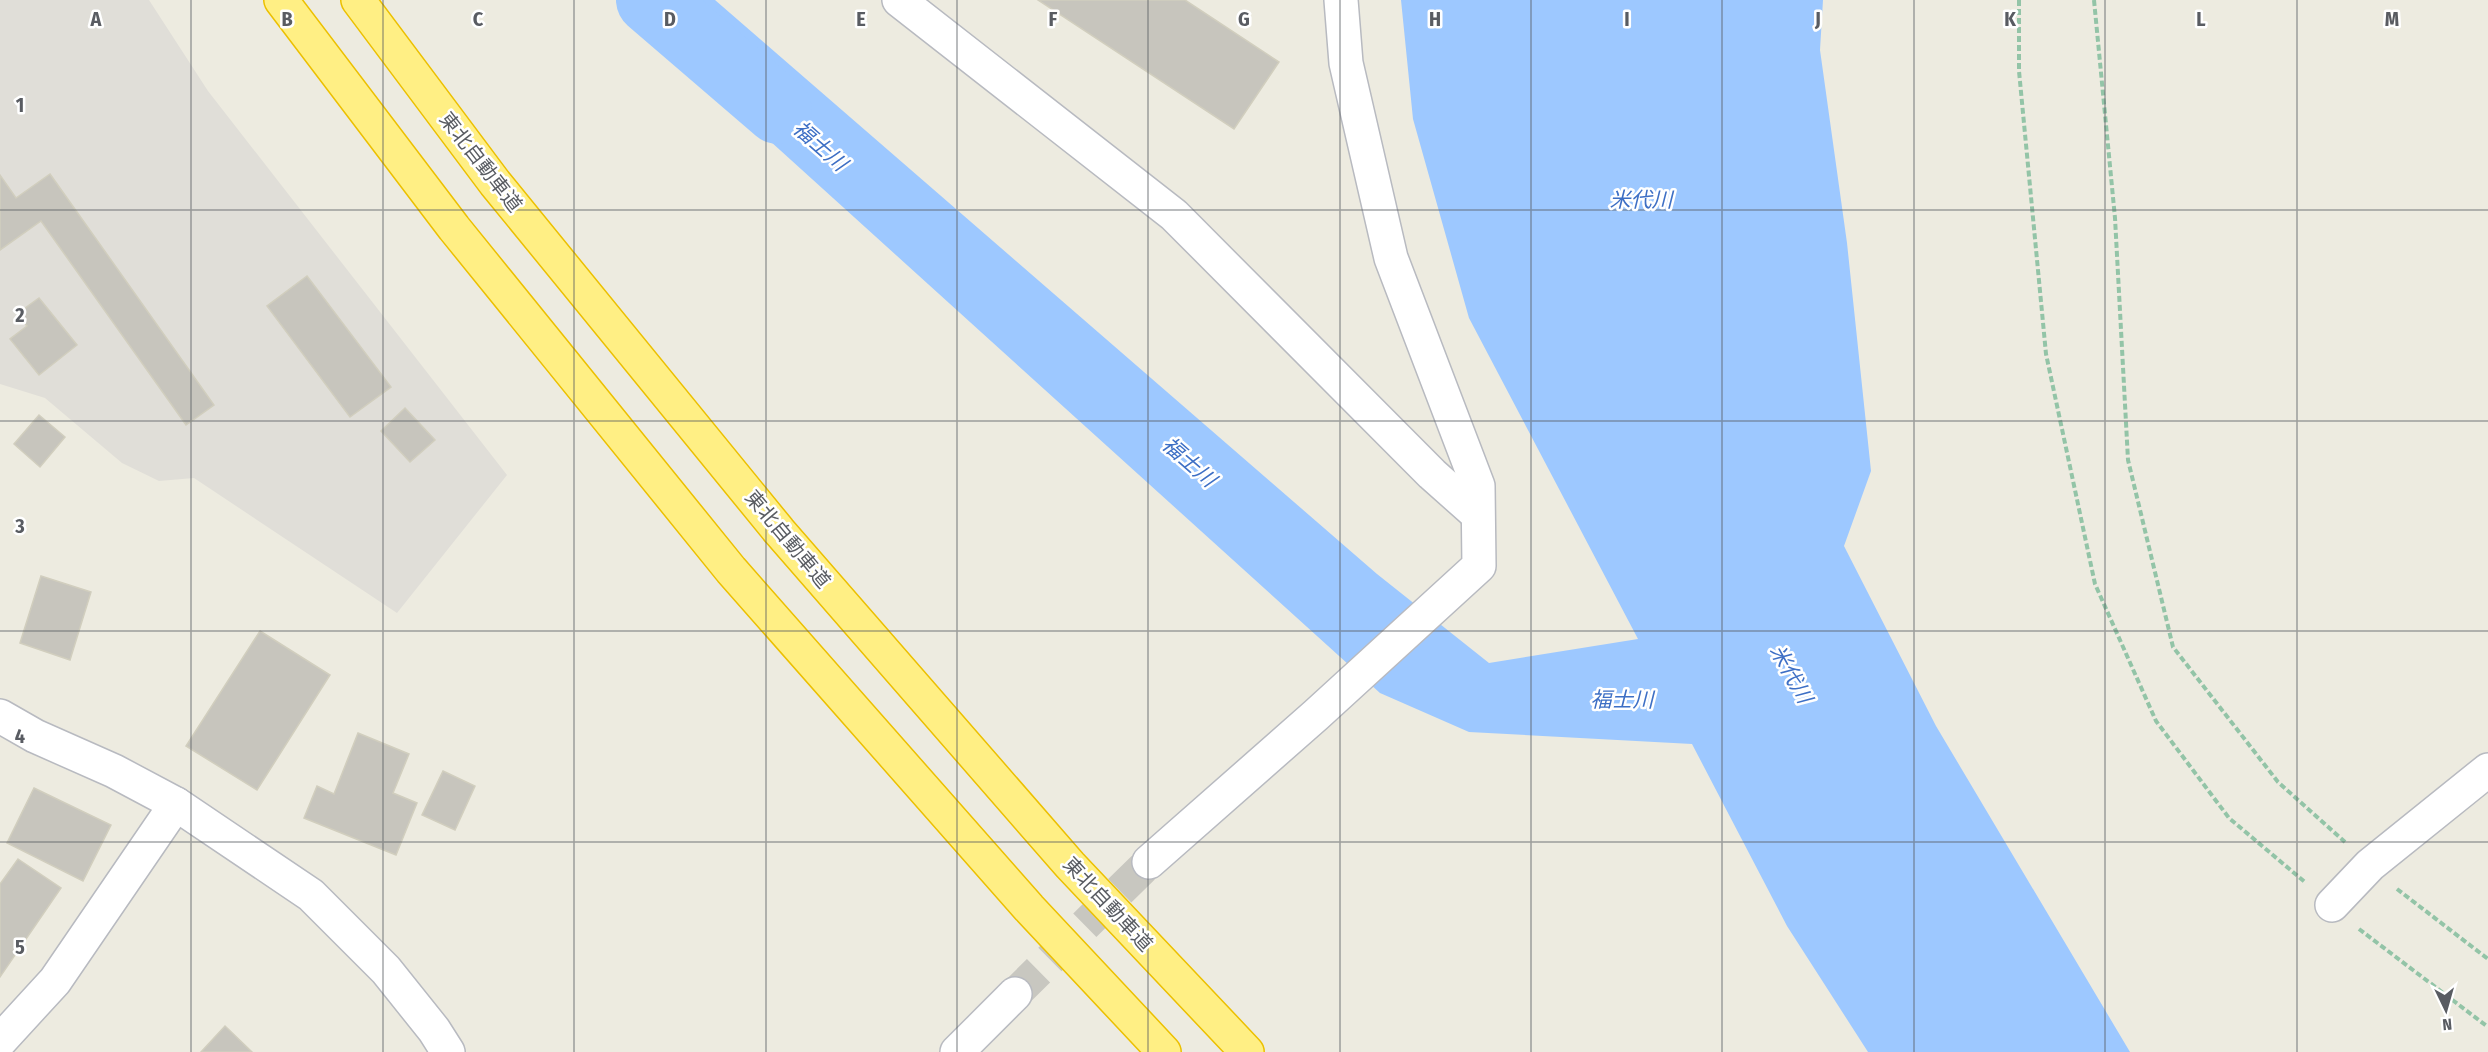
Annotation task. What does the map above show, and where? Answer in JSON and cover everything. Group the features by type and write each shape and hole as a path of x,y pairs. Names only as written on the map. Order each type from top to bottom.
{"highway":[{"path":"281,0 454,228 731,570 1029,908 1164,1052"},
{"name":"東北自動車道","path":"358,0 495,183 779,531 1070,865 1247,1052"}],"street":[{"path":"899,0 1174,215 1432,474 1477,514"},
{"path":"1149,862 1316,715 1479,566 1478,486 1391,258 1346,63 1341,0"},
{"path":"0,716 35,736 114,771 176,804 311,895 386,970 434,1030 448,1052"},
{"path":"2332,905 2370,865 2488,770"},
{"path":"0,1041 55,981 176,804"},
{"path":"957,1052 1015,994"}],"path":[{"path":"2019,0 2019,72 2046,354 2095,584 2156,721 2229,818 2378,945 2488,1027"},
{"path":"2094,0 2115,218 2128,460 2173,647 2278,782 2370,865 2488,959"}],"shaded area":[{"path":"0,0 149,0 208,91 507,475 397,613 194,478 159,481 122,463 45,398 0,384"}],"water":[{"name":"米代川","path":"697,0 715,0 1377,574 1489,663 1638,639 1469,318 1413,119 1401,0 1823,0 1820,50 1847,243 1871,471 1844,546 1936,726 2130,1052 1868,1052 1787,926 1692,744 1469,732 1380,693 718,94"}],"building":[{"path":"1038,0 1185,0 1279,62 1234,129"},
{"path":"50,174 214,405 186,425 41,221 0,250 0,175 16,198"},
{"path":"307,276 391,387 350,417 267,306"},
{"path":"39,298 77,345 39,375 10,339 27,326 17,314"},
{"path":"405,408 435,440 410,462 381,431"},
{"path":"39,415 65,437 40,467 14,444"},
{"path":"41,576 91,592 70,660 20,643"},
{"path":"260,631 330,675 257,790 186,746"},
{"path":"358,733 409,754 393,793 417,803 396,855 304,818 317,786 334,794"},
{"path":"443,771 475,786 455,830 422,815"},
{"path":"34,788 111,825 83,881 7,843"},
{"path":"18,859 61,888 0,977 0,884"},
{"path":"225,1026 252,1052 201,1052"}],"waterway":[{"name":"福士川","path":"650,0 778,110"}],"tunnel":[{"path":"1015,994 1149,862"}]}
